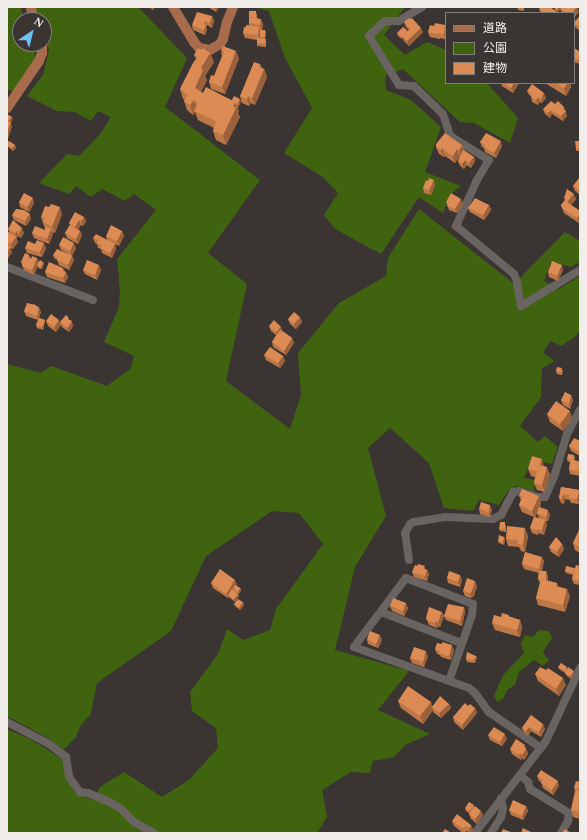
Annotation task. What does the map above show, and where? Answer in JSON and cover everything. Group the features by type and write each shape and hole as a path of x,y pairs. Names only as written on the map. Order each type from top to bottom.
{"main road":[{"path":"173,7 199,48 210,50 220,44 223,39 227,22 233,7"},
{"path":"7,108 39,61 42,52"}],"street":[{"path":"422,7 399,21 385,21 369,36 399,85 414,86 443,114 450,136 488,160 456,226 514,274 517,282 520,306 580,270"},
{"path":"7,267 93,300"},
{"path":"409,560 405,533 410,524 414,522 445,517 493,519 501,515 513,492 519,491 538,497 545,497 554,477 567,434 580,410"},
{"path":"449,681 472,615 473,604 406,578 354,647 449,681 469,688 475,693 489,712 541,748"},
{"path":"381,612 461,643"},
{"path":"476,833 501,798 541,748 551,732 580,668"},
{"path":"7,722 49,744 66,757 69,777 80,792 88,793 121,809 134,822 154,833"},
{"path":"520,775 528,782 530,789 569,813 568,821 561,833"},
{"path":"491,833 501,817 503,809 501,798"}],"green space":[{"path":"7,7 21,7 22,12 12,12 12,52 35,52 35,58 13,92 7,89"},
{"path":"36,7 138,7 187,58 165,107 260,180 208,253 247,284 226,381 290,429 301,395 298,353 339,303 386,276 388,258 419,209 522,290 520,278 565,232 580,241 580,262 571,267 551,262 544,281 559,289 580,276 580,329 576,336 561,346 550,341 543,353 555,361 542,368 541,397 520,426 538,442 545,436 558,447 552,464 532,460 524,478 535,480 534,491 516,486 508,491 499,505 479,500 473,511 444,508 429,463 390,428 368,448 386,516 355,567 335,650 409,671 378,710 430,734 405,745 394,757 373,761 370,773 351,772 322,790 327,817 317,833 7,833 7,729 30,739 62,759 66,778 76,794 93,800 100,787 124,772 162,797 189,780 218,748 216,728 192,711 190,692 218,654 227,629 243,640 270,630 276,609 323,544 299,513 272,511 206,556 171,631 97,683 91,714 81,725 76,737 63,750 48,738 7,716 7,364 41,373 51,366 107,386 131,368 134,356 104,342 119,307 120,291 117,259 156,210 134,194 125,201 102,189 91,197 76,186 69,194 39,183 67,154 79,156 101,133 111,117 98,111 91,121 75,112 57,111 27,96 43,75 49,52 52,52 52,12 36,12"},
{"path":"253,7 405,7 384,35 405,55 427,42 445,50 445,84 488,84 518,118 510,143 474,123 460,122 403,69 385,76 386,90 411,100 441,127 425,172 461,186 451,194 443,213 419,197 381,254 335,229 324,215 338,193 323,177 284,153 312,108 285,58 269,11"},
{"path":"539,630 549,631 552,638 543,652 549,661 543,666 534,660 519,672 515,685 507,690 503,699 497,702 494,696 503,675 524,653 521,644 525,635 533,637"}],"building":[{"path":"541,7 550,7 557,12 544,12 539,9"},
{"path":"577,7 573,12 565,12 560,8"},
{"path":"249,11 256,11 256,18 249,17"},
{"path":"197,12 212,16 210,23 205,21 204,24 206,25 204,30 192,25"},
{"path":"580,16 580,28 575,24"},
{"path":"249,17 261,19 260,25 249,23"},
{"path":"409,18 412,18 421,28 407,41 402,36 410,29 404,22"},
{"path":"435,23 445,25 444,34 428,32 430,25 434,26"},
{"path":"246,25 259,27 258,35 243,33"},
{"path":"403,27 407,30 401,37 397,33"},
{"path":"260,30 265,30 265,37 260,37"},
{"path":"257,38 266,39 265,44 257,43"},
{"path":"223,46 236,51 222,87 209,82 211,75 214,76 224,52 221,51"},
{"path":"198,48 202,50 203,48 210,53 201,68 203,70 195,88 203,93 206,87 235,102 233,106 236,108 223,135 213,131 216,121 194,111 198,103 194,100 190,105 184,101 188,95 180,89 193,63 198,57 194,55"},
{"path":"575,49 580,52 578,60 575,58"},
{"path":"254,62 260,64 259,67 264,69 252,98 248,96 247,99 240,96"},
{"path":"505,84 513,84 511,88"},
{"path":"532,84 544,93 541,99 538,97 536,100 531,97 532,94 527,91"},
{"path":"557,84 566,84 564,88"},
{"path":"234,96 240,99 237,105 232,100"},
{"path":"551,101 555,104 558,101 564,107 563,109 566,111 561,116 551,110 548,113 543,109"},
{"path":"7,114 12,117 9,121 7,120"},
{"path":"7,120 11,122 7,132"},
{"path":"445,133 462,145 459,150 457,149 453,156 442,148 441,150 436,147 436,144"},
{"path":"486,133 501,141 494,153 484,147 485,145 480,142"},
{"path":"9,141 15,145 12,148 7,144"},
{"path":"575,141 580,141 580,149 576,149"},
{"path":"463,150 474,157 469,163 465,160 462,164 458,161"},
{"path":"580,177 580,191 573,186"},
{"path":"429,178 434,180 429,190 423,188 426,180 428,181"},
{"path":"567,189 574,194 567,202 580,211 577,218 562,208 561,205 566,199 564,198"},
{"path":"24,193 33,198 27,207 19,202"},
{"path":"451,193 461,199 455,209 447,206 448,203 446,202"},
{"path":"475,198 489,205 483,215 468,208"},
{"path":"51,204 60,207 52,226 43,222 45,218 41,217 45,206 49,207"},
{"path":"16,209 24,210 30,214 25,221 12,215"},
{"path":"75,212 84,217 81,221 79,220 75,227 69,223"},
{"path":"13,220 22,228 19,233 17,231 15,233 8,229"},
{"path":"70,225 80,231 76,239 65,233"},
{"path":"111,225 122,231 117,241 106,236"},
{"path":"35,226 45,230 46,227 51,229 47,239 32,233"},
{"path":"7,231 16,237 11,244 7,242"},
{"path":"96,234 115,244 110,253 100,248 102,246 97,243 98,240 93,238"},
{"path":"63,237 74,243 70,251 59,245"},
{"path":"37,240 44,243 40,252 25,248 28,241 35,244"},
{"path":"57,249 61,251 58,258 53,255"},
{"path":"61,251 72,256 68,265 57,260"},
{"path":"25,253 29,255 28,258 31,259 32,256 37,258 32,270 22,266 23,263 21,262"},
{"path":"40,260 43,262 41,267 37,265"},
{"path":"87,260 99,265 95,275 83,270"},
{"path":"552,261 562,265 557,276 548,272"},
{"path":"49,262 63,268 62,271 66,272 63,278 45,272"},
{"path":"27,303 39,307 37,316 24,311"},
{"path":"294,312 300,317 294,324 288,319"},
{"path":"51,314 59,320 54,327 46,321"},
{"path":"66,315 69,318 68,319 72,321 67,328 60,322"},
{"path":"39,318 45,320 42,327 36,325"},
{"path":"274,320 281,327 276,332 269,326"},
{"path":"280,330 292,338 284,351 272,342"},
{"path":"270,347 283,356 278,363 264,355"},
{"path":"557,367 562,368 561,372 556,371"},
{"path":"565,392 571,395 569,404 561,400"},
{"path":"556,401 570,411 560,424 547,414"},
{"path":"574,438 580,441 580,452 569,446"},
{"path":"568,454 574,455 573,460 567,459"},
{"path":"532,456 542,459 540,465 547,467 542,485 534,483 537,471 528,469"},
{"path":"571,459 580,462 580,472 569,469"},
{"path":"561,487 579,490 577,499 569,498 570,495 563,494 562,499 559,498"},
{"path":"522,489 539,496 532,511 519,505 522,497 519,496"},
{"path":"481,502 490,505 489,512 479,509"},
{"path":"539,507 548,510 546,517 537,513"},
{"path":"534,517 545,520 542,530 530,528"},
{"path":"500,522 505,522 505,529 499,529"},
{"path":"507,526 525,528 523,545 518,544 518,540 506,539"},
{"path":"580,530 580,547 573,543"},
{"path":"499,535 504,537 503,542 498,541"},
{"path":"556,537 562,544 557,552 549,547"},
{"path":"525,552 542,557 539,569 522,564"},
{"path":"418,564 425,566 424,568 427,570 425,576 412,572 415,565 417,566"},
{"path":"576,565 580,566 580,581 572,579"},
{"path":"566,566 574,568 573,573 565,571"},
{"path":"220,569 235,580 226,594 211,583"},
{"path":"449,571 460,575 458,582 447,578"},
{"path":"539,571 546,571 546,580 538,579"},
{"path":"467,578 475,581 470,593 463,591"},
{"path":"541,579 557,583 556,586 567,589 563,605 536,598"},
{"path":"235,585 240,588 238,592 233,588"},
{"path":"232,589 238,594 234,599 228,595"},
{"path":"393,598 406,603 403,611 390,606"},
{"path":"238,599 243,602 239,608 234,604"},
{"path":"448,604 464,607 460,621 444,616"},
{"path":"429,607 442,612 438,622 436,621 435,623 427,620 426,618"},
{"path":"502,613 520,620 517,630 492,623 494,615 501,617"},
{"path":"370,631 380,635 376,644 367,639"},
{"path":"442,642 452,645 449,656 439,653 440,651 435,649 437,643 442,644"},
{"path":"414,647 426,651 423,662 410,658"},
{"path":"467,652 476,656 474,660 466,659"},
{"path":"561,663 567,667 565,671 558,667"},
{"path":"540,667 546,670 548,668 563,678 556,689 535,674"},
{"path":"568,667 574,671 570,676 565,673"},
{"path":"408,686 431,702 420,716 398,701"},
{"path":"440,696 449,704 439,713 432,707"},
{"path":"465,703 468,706 470,704 475,708 462,725 453,717"},
{"path":"531,715 543,724 539,732 529,727 526,731 522,728"},
{"path":"494,727 505,734 500,742 488,735"},
{"path":"516,739 525,745 524,747 526,749 522,755 520,753 519,755 510,749"},
{"path":"541,770 558,781 552,790 541,783 543,780 537,776"},
{"path":"576,781 580,782 580,789 574,788"},
{"path":"576,790 580,791 580,812 571,810"},
{"path":"513,800 526,806 522,816 509,810"},
{"path":"469,802 474,805 469,811 465,808"},
{"path":"475,806 481,811 475,819 469,814"},
{"path":"457,814 471,825 469,828 466,826 462,828 452,821"},
{"path":"523,828 533,833 521,833"},
{"path":"445,829 451,833 442,833"},
{"path":"503,829 511,832 501,833"},
{"path":"565,829 571,833 562,833"}]}
